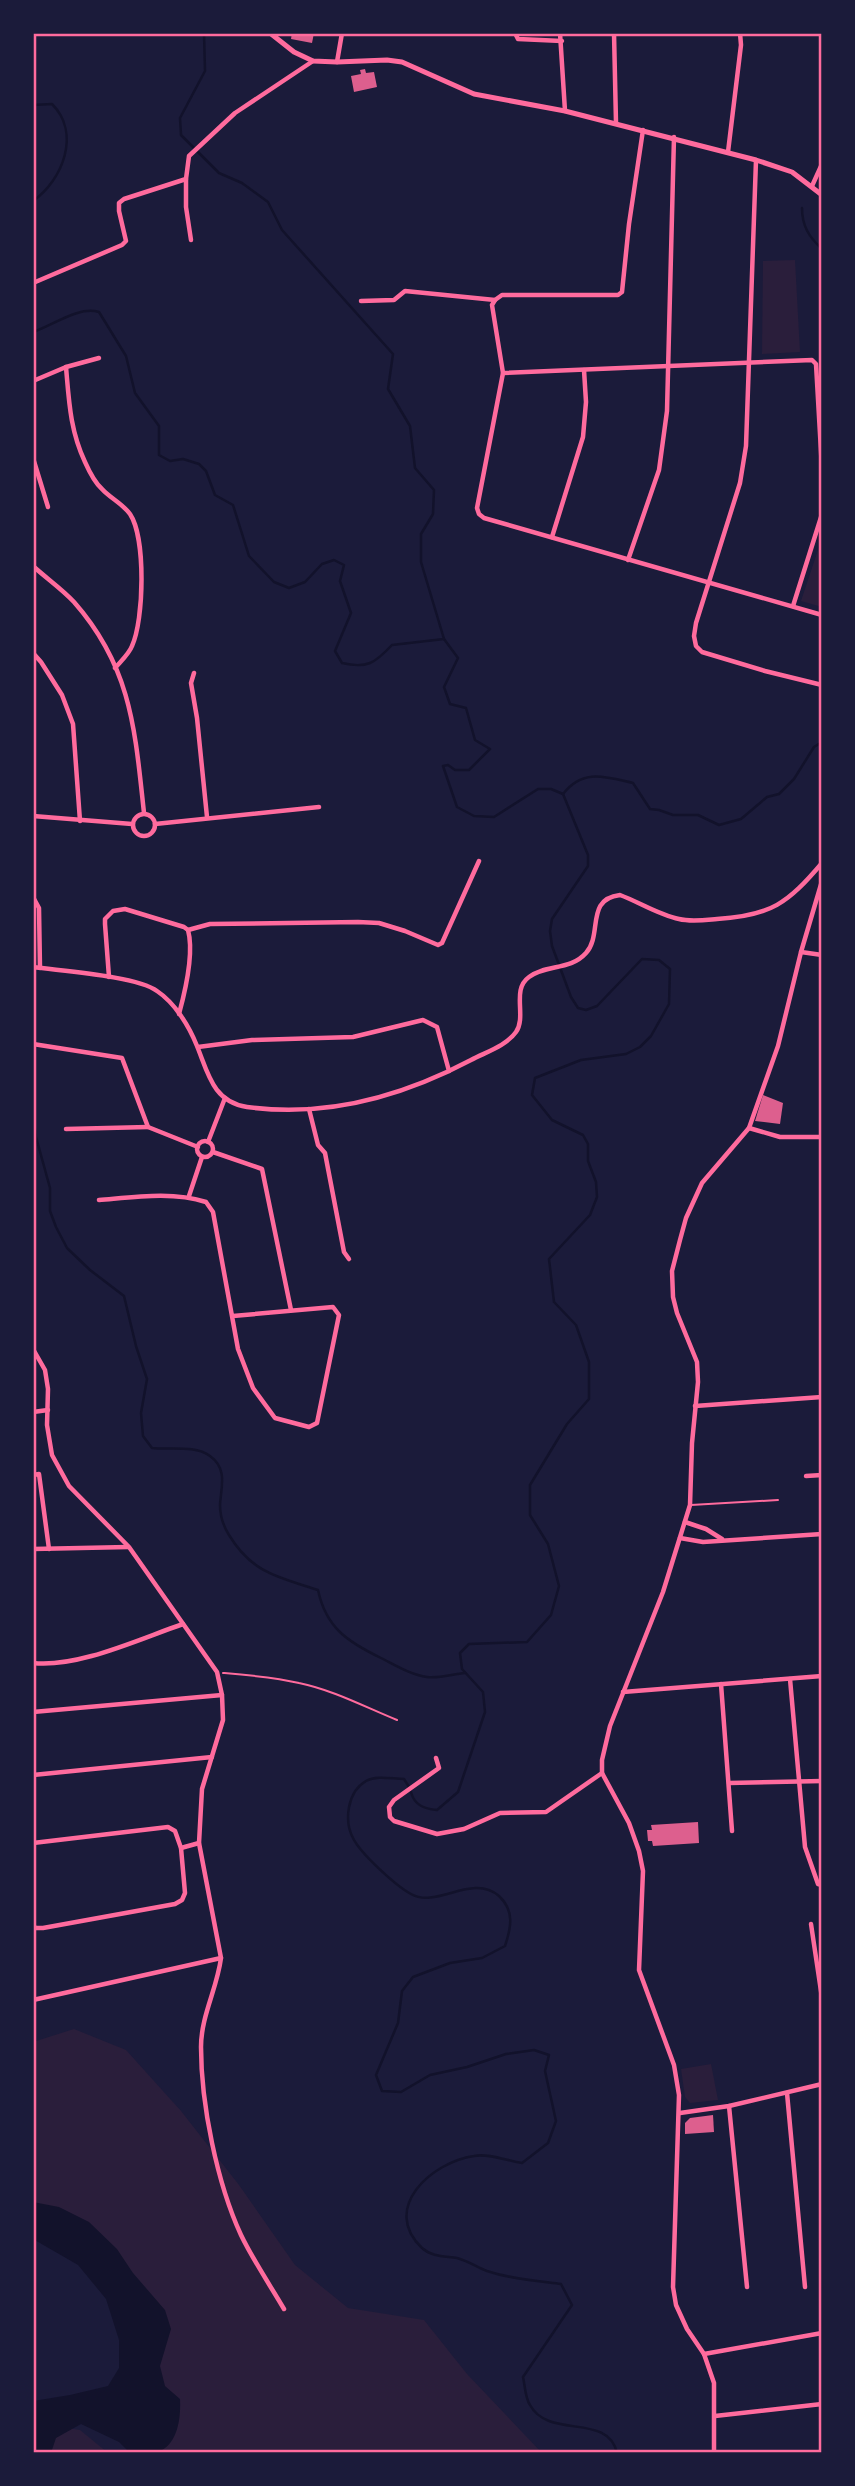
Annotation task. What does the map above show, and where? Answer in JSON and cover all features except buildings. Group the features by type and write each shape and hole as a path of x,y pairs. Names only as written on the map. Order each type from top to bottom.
{"main road":[{"path":"270,33 295,52 313,61 402,62 474,94 565,111 729,152 792,172 822,195"}],"street":[{"path":"337,62 342,33"},
{"path":"515,33 518,38 562,41"},
{"path":"560,33 565,111"},
{"path":"614,33 615,123"},
{"path":"729,152 741,46 740,33"},
{"path":"191,240 186,207 189,156 235,113 313,61"},
{"path":"643,130 622,292 618,295 502,295 495,300 492,311 503,373 477,508 479,514 484,518 822,615"},
{"path":"628,560 659,470 667,411 674,137"},
{"path":"756,160 746,446 740,483 708,582 694,636 696,646 702,652 822,685"},
{"path":"812,186 822,164"},
{"path":"33,283 122,246 126,241 119,203 186,179"},
{"path":"361,301 394,300 405,291 495,300"},
{"path":"33,381 66,367 99,358"},
{"path":"503,373 812,360 816,364 822,469"},
{"path":"66,367 71,427 84,459 101,489 128,511 134,521 137,536 142,573 141,603 132,647 116,668"},
{"path":"552,537 583,437 586,402 584,370"},
{"path":"33,458 48,507"},
{"path":"793,606 822,514"},
{"path":"33,566 73,601 103,642 123,683 131,708 144,813"},
{"path":"33,653 62,695 73,724 80,821"},
{"path":"194,673 191,684 207,817"},
{"path":"155,824 319,807"},
{"path":"132,824 137,816 144,813 150,816 155,824"},
{"path":"33,816 132,824"},
{"path":"132,824 135,832 144,836 151,834 155,824"},
{"path":"108,977 105,919 113,911 125,909 188,930 210,924 379,923 438,946 442,943 479,861"},
{"path":"33,967 108,977 149,986 166,998 179,1014 198,1047 208,1079 225,1098 245,1107 309,1109 350,1105 378,1099 449,1071 505,1042 520,1023 520,993 523,983 530,976 573,964 588,951 601,903 610,896 620,895 687,921 751,915 773,909 790,897 822,863"},
{"path":"714,2453 714,2384 704,2354 687,2329 673,2287 680,2113 674,2065 639,1970 643,1871 639,1851 628,1823 602,1773 604,1747 663,1592 690,1505 697,1362 677,1312 672,1290 672,1271 693,1199 702,1183 749,1128 778,1046 822,881"},
{"path":"33,897 39,908 40,968"},
{"path":"179,1014 190,946 188,930"},
{"path":"801,952 822,956"},
{"path":"198,1047 252,1040 353,1037 423,1020 437,1027 449,1071"},
{"path":"33,1044 122,1058 148,1127"},
{"path":"208,1142 225,1098"},
{"path":"309,1109 318,1145 325,1153 344,1252 349,1259"},
{"path":"66,1129 148,1127 198,1147"},
{"path":"749,1128 780,1137 822,1137"},
{"path":"202,1157 198,1154 198,1147 201,1143 208,1142"},
{"path":"208,1142 212,1145 213,1152"},
{"path":"202,1157 210,1156 213,1152"},
{"path":"213,1152 262,1169 291,1310"},
{"path":"189,1196 202,1157"},
{"path":"99,1200 189,1196 206,1202 213,1212 238,1349 253,1388 275,1418 309,1427 317,1423 339,1315 333,1307 233,1316"},
{"path":"33,1349 45,1370 47,1425 52,1455 69,1486 129,1547 219,1673 223,1720 202,1789 199,1843 221,1958 220,1970 205,2015 201,2046 206,2114 220,2173 241,2234 284,2309"},
{"path":"695,1406 822,1397"},
{"path":"33,1412 48,1410"},
{"path":"36,1474 49,1549"},
{"path":"806,1476 822,1475"},
{"path":"685,1521 722,1539"},
{"path":"680,1538 703,1542 822,1534"},
{"path":"33,1549 129,1547"},
{"path":"33,1663 57,1665 183,1624"},
{"path":"623,1692 822,1676"},
{"path":"790,1679 805,1847 820,1885"},
{"path":"721,1684 732,1830"},
{"path":"33,1712 222,1695"},
{"path":"33,1775 212,1758"},
{"path":"436,1758 439,1768 394,1800 389,1807 390,1817 394,1821 437,1834 464,1829 500,1812 546,1812 602,1773"},
{"path":"729,1783 822,1781"},
{"path":"33,1843 168,1828 175,1831 181,1847 185,1893 182,1900 175,1903 43,1928 35,1928 33,1924"},
{"path":"181,1847 199,1843"},
{"path":"811,1924 822,1998"},
{"path":"33,2000 221,1958"},
{"path":"680,2113 729,2106 822,2084"},
{"path":"787,2093 805,2287"},
{"path":"729,2106 747,2287"},
{"path":"704,2354 822,2333"},
{"path":"715,2416 822,2404"}],"lane":[{"path":"690,1505 778,1500"}],"path":[{"path":"219,1673 273,1677 302,1683 397,1720"}],"shaded area":[{"path":"795,260 800,352 762,354 763,261"},
{"path":"822,538 822,607 801,601"},
{"path":"74,2029 126,2050 181,2111 239,2185 295,2265 348,2308 424,2320 467,2374 542,2453 159,2453 164,2443 140,2334 33,2212 33,2042"},
{"path":"711,2064 718,2100 690,2103 685,2097 681,2069"},
{"path":"33,2202 59,2207 89,2222 117,2249 133,2273 165,2310 171,2329 160,2366 165,2386 180,2399 180,2414 174,2437 158,2452 130,2453 119,2442 81,2424 56,2438 51,2453 33,2453 33,2401 108,2386 119,2368 119,2340 106,2299 78,2265 33,2239"},
{"path":"54,2426 80,2430 108,2453 33,2453 33,2434"}],"waterway":[{"path":"204,33 205,71 180,118 181,135 219,173 242,183 268,202 282,230 393,354 388,389 410,426 415,468 434,490 433,514 421,534 421,562 444,639 458,658 444,687 450,704 466,708 475,740 490,749 469,770 455,770 448,765 443,766 457,807 474,816 494,817 538,789 551,789 563,794 588,855 588,866 552,919 550,931 552,946 571,997 578,1008 586,1010 597,1006 642,959 659,960 670,969 669,1004 651,1036 640,1047 626,1054 581,1060 535,1078 532,1095 552,1120 583,1135 588,1144 588,1161 596,1182 597,1197 590,1215 549,1259 554,1302 576,1325 589,1362 589,1399 567,1424 530,1485 530,1515 548,1544 559,1586 551,1615 527,1642 469,1644 460,1653 462,1669 483,1692 485,1712 458,1792 437,1810 420,1806 411,1792"},
{"path":"33,105 52,104 61,116 67,142 60,169 44,192 33,201"},
{"path":"802,208 807,231 822,249"},
{"path":"33,332 74,314 99,312 126,356 135,393 159,426 159,455 170,461 183,459 199,464 206,471 215,495 233,505 249,556 274,582 289,588 305,582 322,564 334,560 344,565 340,581 351,613 335,651 342,663 364,665 381,656 392,645 444,639"},
{"path":"563,794 579,780 595,776 613,779 633,783 650,809 673,815 698,815 719,825 741,819 767,797 779,794 794,779 814,747 822,742"},
{"path":"33,1115 50,1188 50,1211 56,1227 67,1248 124,1296 147,1379 141,1413 143,1436 152,1448 197,1450 216,1461 222,1479 222,1517 227,1532 238,1548 267,1572 318,1590 333,1624 349,1639 397,1667 421,1676 465,1673"},
{"path":"409,1787 404,1779 385,1778 370,1779 360,1786 351,1799 348,1815 350,1831 357,1844 379,1869 411,1894 432,1897 466,1889 489,1890 499,1896 508,1908 510,1926 505,1946 482,1958 450,1963 413,1977 402,1991 398,2023 376,2075 382,2091 401,2092 430,2075 467,2067 506,2054 534,2050 549,2055 545,2071 556,2121 548,2143 522,2163 480,2155 458,2160 428,2177 416,2189 409,2203 407,2218 410,2233 422,2248 434,2255 457,2258 505,2276 561,2284 572,2305 523,2377 527,2399 539,2415 550,2422 602,2433 611,2441 617,2453"}]}
